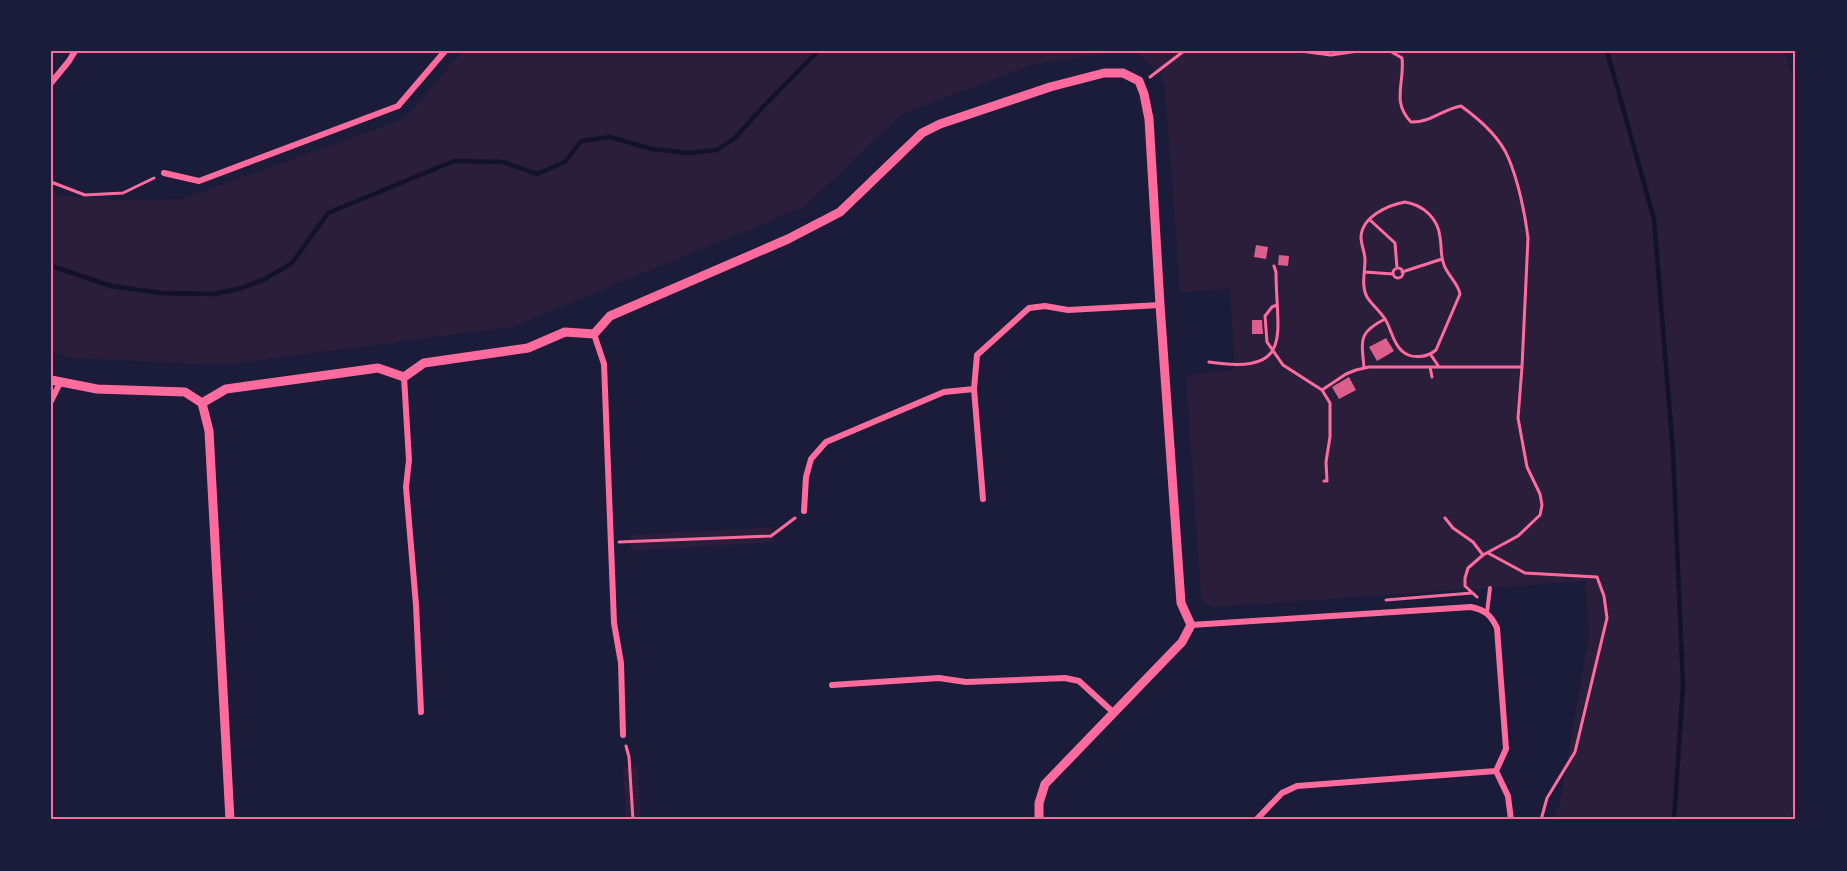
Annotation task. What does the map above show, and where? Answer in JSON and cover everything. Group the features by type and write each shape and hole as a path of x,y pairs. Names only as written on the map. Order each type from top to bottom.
{"street":[{"path":"51,83 75,51"},
{"path":"164,173 199,181 398,106 445,51"},
{"path":"594,334 610,316 788,239 840,212 922,133 940,124 1050,87 1104,73 1123,73 1138,81 1144,94 1149,118 1181,603 1191,625"},
{"path":"983,499 974,389 977,355 1029,308 1045,306 1068,310 1160,305"},
{"path":"404,377 424,363 528,348 566,332 594,334"},
{"path":"594,334 604,364 614,623 621,663 623,735"},
{"path":"202,403 226,389 378,368 404,377"},
{"path":"404,377 410,460 406,487 416,606 421,712"},
{"path":"51,401 55,381 97,389 185,392 202,403 209,431 230,820"},
{"path":"804,511 807,477 812,459 826,442 945,392 974,389"},
{"path":"1191,625 1471,608 1484,611 1491,616 1497,628 1506,749 1496,771"},
{"path":"1039,820 1040,803 1045,784 1182,642 1191,625"},
{"path":"832,685 939,678 966,682 1065,678 1079,681 1113,713"},
{"path":"1256,820 1282,793 1297,786 1496,771"},
{"path":"1496,771 1508,796 1511,820"}],"lane":[{"path":"1484,611 1490,588"}],"path":[{"path":"1138,81 1150,76 1184,51"},
{"path":"1300,51 1331,55 1358,51"},
{"path":"1390,51 1402,58 1403,68 1399,89 1400,105 1404,115 1412,122 1421,123 1451,108 1461,106 1477,118 1490,130 1508,156 1526,217 1528,238 1518,418 1527,466 1540,494 1542,505 1540,515 1518,536 1483,555 1468,568 1465,578 1466,586 1477,596 1484,611"},
{"path":"51,182 85,195 123,193 164,173"},
{"path":"1405,202 1425,209 1435,221 1440,234 1444,267 1459,290 1459,298 1444,336 1431,355 1411,356 1403,352 1385,319 1366,296 1365,257 1361,239 1362,232 1370,220 1385,208 1405,202"},
{"path":"1370,220 1395,243 1397,268 1393,274"},
{"path":"1402,272 1442,259"},
{"path":"1209,362 1241,365 1264,358 1274,351 1279,332 1274,266"},
{"path":"1397,268 1402,272"},
{"path":"1365,272 1393,274 1398,279 1402,276 1402,272"},
{"path":"1277,305 1272,307 1265,316 1267,342 1283,365 1322,390 1330,403 1327,481 1324,481"},
{"path":"1364,368 1364,335 1372,326 1385,319"},
{"path":"1431,355 1438,367"},
{"path":"1430,367 1432,377"},
{"path":"1322,390 1346,374 1364,368 1522,367"},
{"path":"611,541 632,543 771,536 804,511"},
{"path":"1445,518 1453,528 1473,542 1483,555"},
{"path":"1488,553 1525,573 1597,576 1604,596 1607,618 1575,752 1547,798 1541,820"},
{"path":"623,735 629,757 633,820"}],"shaded area":[{"path":"462,51 1122,51 1032,65 902,114 804,207 512,327 224,365 69,358 51,351 51,189 60,196 126,200 182,199 406,118"},
{"path":"1136,51 1785,51 1796,91 1796,797 1790,820 1553,820 1560,803 1589,634 1585,581 1217,607 1209,606 1201,598 1186,375 1235,370 1230,289 1180,292 1165,86 1161,76"},
{"path":"773,527 774,542 631,551 630,535"},
{"path":"638,766 641,820 626,820 623,767"}],"building":[{"path":"1256,245 1268,247 1266,259 1254,257"},
{"path":"1279,255 1289,256 1288,266 1278,265"},
{"path":"1252,320 1262,320 1263,334 1252,334"},
{"path":"1386,338 1394,351 1377,361 1369,347"},
{"path":"1349,377 1356,390 1339,399 1332,387"}],"waterway":[{"path":"51,266 111,286 161,293 214,294 242,288 265,279 292,263 328,213 454,161 503,162 537,174 565,162 581,141 610,137 652,149 688,153 717,150 735,138 818,51"},
{"path":"1607,51 1654,219 1673,452 1683,686 1674,820"}]}
